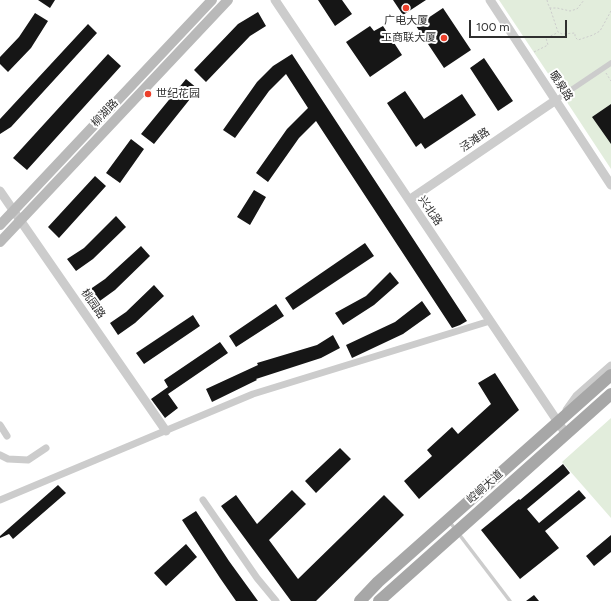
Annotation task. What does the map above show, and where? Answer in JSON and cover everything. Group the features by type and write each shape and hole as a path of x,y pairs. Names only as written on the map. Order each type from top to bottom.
{"main road":[{"name":"柳湖路","path":"0,225 212,0"},
{"name":"柳湖路","path":"0,242 228,0"},
{"name":"崆峒大道","path":"360,601 378,582 611,375"},
{"name":"崆峒大道","path":"379,601 611,394"}],"street":[{"name":"兴北路","path":"275,0 566,434"},
{"name":"暖泉路","path":"490,0 611,185"},
{"path":"556,100 611,64"},
{"name":"泾滩路","path":"409,200 556,100"},
{"name":"桃园路","path":"0,191 166,431"},
{"path":"0,500 253,394 490,321"},
{"path":"558,422 577,396 611,366"},
{"path":"566,434 611,402"},
{"path":"0,425 7,436"},
{"path":"0,455 8,459 28,460 46,448"},
{"path":"203,500 257,578 276,601"}],"lane":[{"path":"448,520 510,601"}],"path":[{"path":"547,0 558,32"},
{"path":"550,8 570,11 577,8 584,0"},
{"path":"527,56 548,45 546,38 558,32 562,34 575,33 575,37 578,40 584,39 600,31 611,11"},
{"path":"603,69 611,81"}],"green space":[{"path":"499,0 611,0 611,169 557,87"},
{"path":"611,418 611,518 562,462"}],"building":[{"path":"38,0 55,0 50,8"},
{"path":"318,0 342,0 352,14 335,26"},
{"name":"广电大厦","path":"393,0 426,0 403,15"},
{"name":"工商联大厦","path":"443,8 471,50 444,68 416,26"},
{"path":"258,12 266,26 250,36 206,82 194,70 238,24"},
{"path":"35,13 48,21 31,48 8,72 0,64 0,57 19,37"},
{"path":"88,24 97,33 11,127 0,134 0,119"},
{"path":"370,26 374,31 383,26 402,55 370,77 346,42"},
{"path":"108,54 121,66 27,170 13,158"},
{"path":"292,54 467,321 452,328 316,121 299,138 268,182 256,173 287,129 308,108 286,74 269,91 235,138 223,130 257,82 273,66"},
{"path":"484,58 513,101 498,111 470,68"},
{"path":"186,79 198,89 154,144 141,134"},
{"path":"405,91 424,119 462,94 476,115 425,149 421,143 416,147 387,103"},
{"path":"611,104 611,144 592,117"},
{"path":"131,139 144,149 120,183 106,173"},
{"path":"95,176 106,186 59,238 48,227"},
{"path":"254,190 266,197 250,225 237,217"},
{"path":"116,216 126,227 93,259 76,271 67,259 84,248"},
{"path":"365,243 374,256 293,310 285,298"},
{"path":"141,246 150,256 115,290 97,303 89,290 105,279"},
{"path":"390,272 399,283 374,305 343,325 335,313 366,296"},
{"path":"154,285 164,296 135,323 118,335 110,323 126,312"},
{"path":"422,301 431,314 403,334 352,358 346,345 395,322"},
{"path":"276,304 284,316 236,347 229,336"},
{"path":"193,315 200,326 144,364 136,353"},
{"path":"333,335 340,348 321,358 256,379 257,380 212,402 206,389 258,365 257,363 317,345"},
{"path":"220,342 228,353 168,394 178,408 165,418 151,399 168,387 164,380"},
{"path":"495,373 519,410 419,499 404,481 432,456 427,450 452,427 458,434 491,404 478,383"},
{"path":"340,448 351,459 316,493 305,481"},
{"path":"563,464 570,473 527,509 539,523 579,490 586,498 545,531 559,548 520,579 481,530"},
{"path":"58,485 66,493 13,539 9,534 0,538 0,536"},
{"path":"292,490 306,504 269,540 298,579 384,495 404,515 316,601 291,601 221,506 236,495 257,524"},
{"path":"196,511 258,601 236,601 220,578 182,520"},
{"path":"611,535 611,552 594,566 586,556"},
{"path":"186,544 197,557 166,586 154,573"},
{"path":"534,595 539,601 526,601"}],"place":[{"name":"广电大厦","path":"406,8"},
{"name":"工商联大厦","path":"444,38"},
{"name":"世纪花园","path":"148,94"}]}
